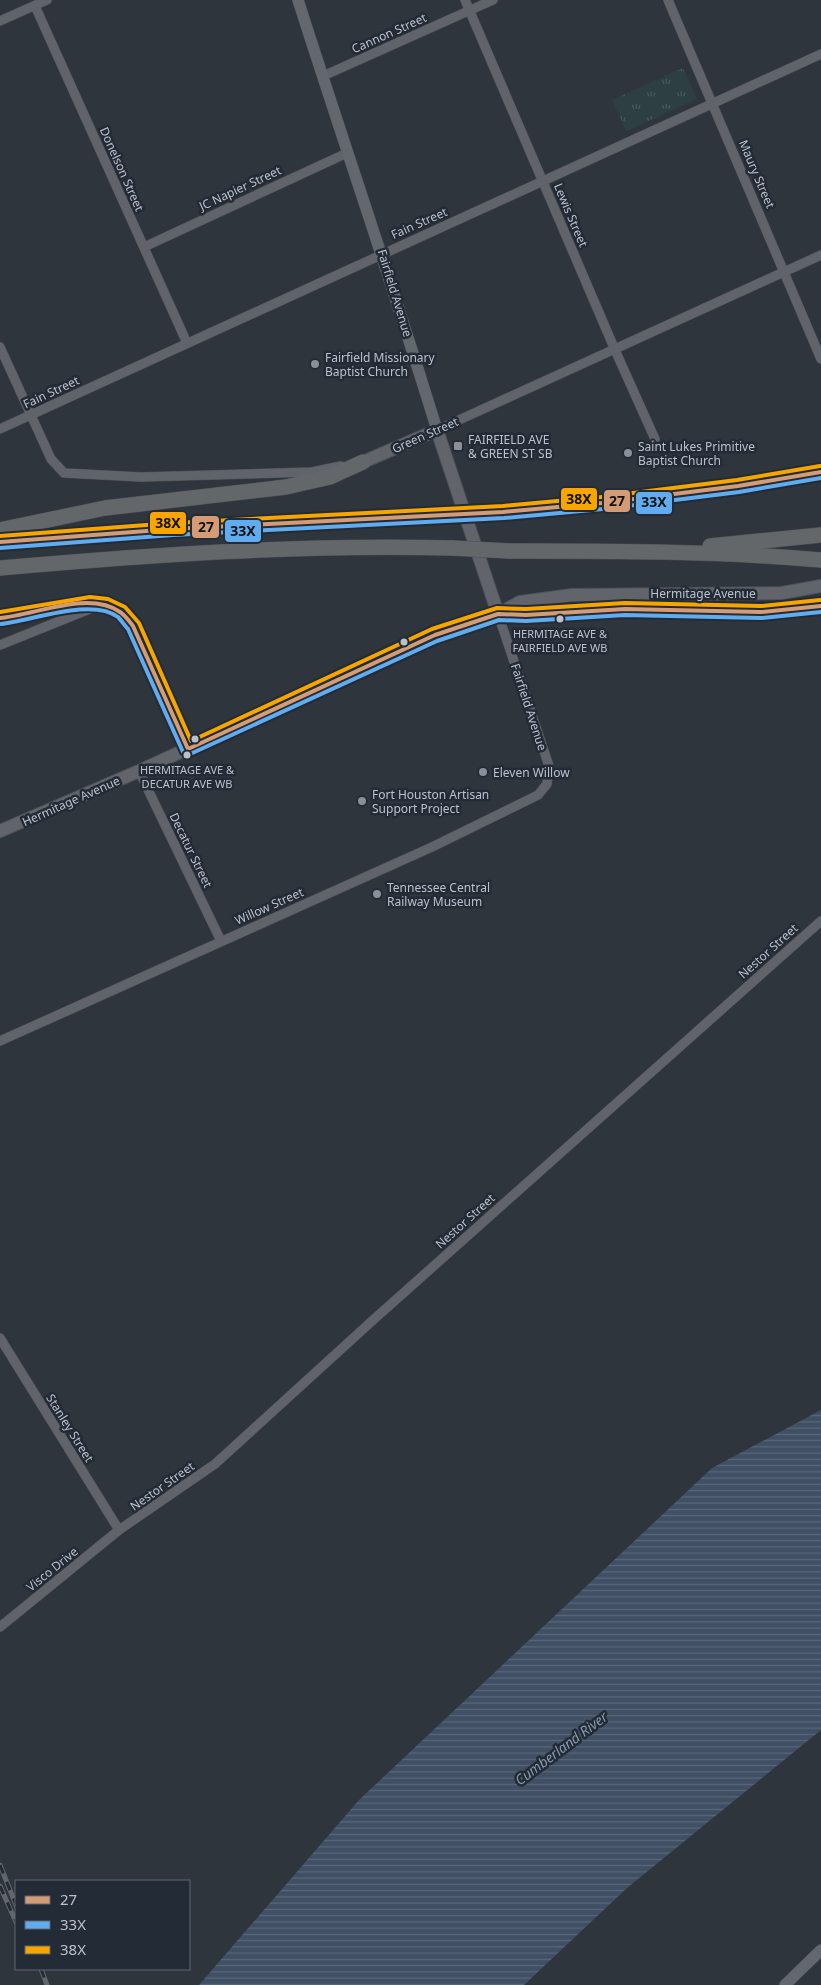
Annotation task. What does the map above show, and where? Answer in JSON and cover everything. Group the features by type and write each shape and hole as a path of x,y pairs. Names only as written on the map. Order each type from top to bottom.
{"highway":[{"path":"0,530 105,508 286,487 330,477 363,462"},
{"path":"0,542 174,529 503,512 602,503 738,486 821,472"},
{"path":"738,486 821,482"},
{"path":"656,552 821,535"},
{"path":"0,568 226,550 360,546 510,551 656,552 770,556 821,560"},
{"path":"0,618 67,605 106,603"}],"main road":[{"name":"Green Street","path":"363,462 438,430"},
{"name":"Fairfield Avenue","path":"438,430 498,614"},
{"name":"Hermitage Avenue","path":"0,831 188,749 435,635 498,614 520,602 572,595 782,593 821,586"},
{"path":"106,603 122,612 134,626 188,749"},
{"name":"Hermitage Avenue","path":"498,614 526,615 625,609 761,612 821,606"}],"street":[{"path":"0,22 47,0"},
{"name":"Fairfield Avenue","path":"298,0 382,253 438,430"},
{"name":"Lewis Street","path":"465,0 655,439"},
{"name":"Cannon Street","path":"323,76 493,0"},
{"name":"Maury Street","path":"668,0 821,359"},
{"name":"Donelson Street","path":"34,6 187,343"},
{"name":"Fain Street","path":"0,429 821,54"},
{"name":"JC Napier Street","path":"144,247 347,152"},
{"name":"Green Street","path":"438,430 821,255"},
{"path":"0,347 31,415"},
{"name":"Green Street","path":"31,415 52,459 64,473 142,477 312,472 363,462"},
{"path":"0,645 106,603"},
{"name":"Fairfield Avenue","path":"498,614 549,766 549,777 545,787"},
{"name":"Decatur Street","path":"138,771 221,941"},
{"name":"Willow Street","path":"0,1041 432,848 532,799 545,787"},
{"name":"Nestor Street","path":"120,1530 215,1464 386,1308 821,921"},
{"name":"Stanley Street","path":"0,1338 120,1530"},
{"name":"Visco Drive","path":"0,1627 120,1530"},
{"path":"785,1985 821,1950"}],"green space":[{"path":"683,68 697,99 626,131 612,100"}],"water":[{"name":"Cumberland River","path":"821,1410 821,1730 627,1888 524,1985 199,1985 359,1800 712,1468"}],"railway":[{"path":"0,1865 15,1902"},
{"path":"0,1886 15,1920"},
{"path":"41,1970 47,1985"}],"transit line":[{"name":"38X","path":"0,536 173,523 503,506 601,497 737,480 820,466"},
{"name":"27","path":"0,542 173,529 503,512 602,503 738,486 821,472"},
{"name":"33X","path":"0,548 173,535 504,518 603,509 739,492 821,478"},
{"name":"38X","path":"0,612 90,597 108,599 125,607 139,623 191,741 432,629 497,608 526,609 625,603 761,606 820,600"},
{"name":"27","path":"0,618 78,603 93,603 107,606 122,613 133,626 188,749 435,635 498,614 526,615 625,609 761,612 821,606"},
{"name":"33X","path":"1,624 61,612 93,609 107,611 118,617 128,629 183,752 188,755 437,641 499,620 526,621 625,615 761,618 821,612"}],"place":[{"name":"Fairfield Missionary Baptist Church","path":"315,364"},
{"name":"FAIRFIELD AVE & GREEN ST SB","path":"458,446"},
{"name":"Saint Lukes Primitive Baptist Church","path":"628,453"},
{"name":"HERMITAGE AVE & FAIRFIELD AVE WB","path":"560,619"},
{"name":"HERMITAGE AVE & DECATUR AVE WB","path":"187,755"},
{"name":"Eleven Willow","path":"483,772"},
{"name":"Fort Houston Artisan Support Project","path":"362,801"},
{"name":"Tennessee Central Railway Museum","path":"377,894"}]}
